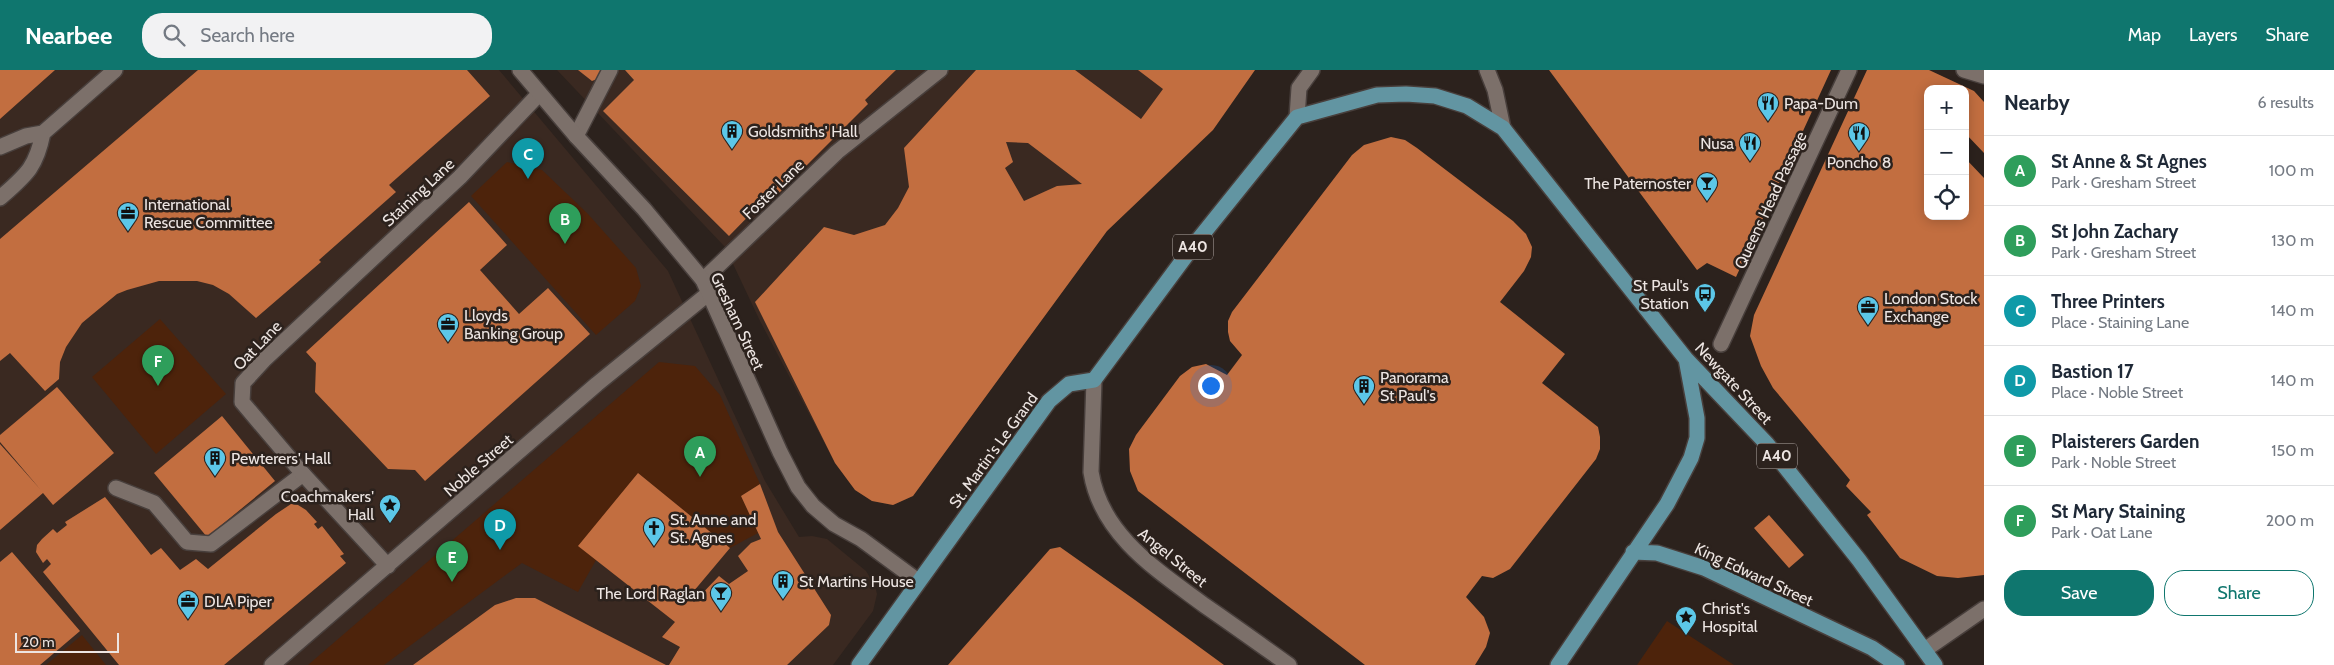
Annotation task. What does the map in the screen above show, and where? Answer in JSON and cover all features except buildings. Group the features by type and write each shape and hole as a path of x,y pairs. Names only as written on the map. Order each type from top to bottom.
{"main road":[{"name":"A40","path":"1094,380 1194,246 1297,117 1377,96 1406,94 1435,96 1467,106 1503,128"},
{"name":"Newgate Street","path":"1503,128 1686,359 1767,444 1860,560 1926,649 1935,665"},
{"name":"A40","path":"1558,665 1678,485 1697,438 1695,402 1686,359"},
{"name":"St. Martin's Le Grand","path":"858,665 1049,401 1070,384 1094,380"},
{"name":"King Edward Street","path":"1633,552 1657,553 1704,568 1872,648 1896,665"}],"street":[{"path":"0,147 26,136 43,133 115,70"},
{"name":"Gresham Street","path":"520,70 576,136 644,209 706,287 780,452 798,487 813,506 834,524 861,539 918,582"},
{"path":"576,136 610,70"},
{"name":"Foster Lane","path":"706,287 837,152 940,70"},
{"path":"1297,117 1299,88 1312,70"},
{"path":"1487,70 1495,90 1503,128"},
{"name":"Queens Head Passage","path":"1721,344 1849,70"},
{"name":"Staining Lane","path":"316,311 460,176 539,94"},
{"path":"0,198 26,175 35,163 43,133"},
{"name":"Noble Street","path":"272,665 597,384 706,287"},
{"name":"Oat Lane","path":"316,311 243,383 242,402 303,474 388,566"},
{"name":"Angel Street","path":"1094,380 1091,472 1093,486 1108,519 1126,543 1154,569 1288,665"},
{"path":"116,488 154,503 187,542 211,544 303,474"},
{"path":"1926,649 1984,609"}],"shaded area":[{"path":"0,70 499,70 668,271 765,481 799,537 812,536 827,539 866,571 875,586 877,594 873,611 833,665 0,665"},
{"path":"557,70 1255,70 1224,113 1107,231 913,496 893,505 872,501 855,490 835,463 760,321 725,247"},
{"path":"507,162 542,170 588,214 636,268 641,286 635,301 596,335 471,196"},
{"path":"160,319 226,394 156,454 92,377"},
{"path":"659,362 695,366 720,395 760,484 741,496 758,533 730,548 638,473 579,546 596,560 578,592 522,563 384,665 308,665"},
{"path":"1667,621 1734,665 1637,665"},
{"path":"82,635 106,665 46,665"}],"place":[{"name":"Papa-Dum","path":"1768,122"},
{"name":"Goldsmiths' Hall","path":"732,150"},
{"name":"Poncho 8","path":"1859,152"},
{"name":"Nusa","path":"1750,162"},
{"name":"Three Printers","path":"528,179"},
{"name":"The Paternoster","path":"1707,202"},
{"name":"International Rescue Committee","path":"128,232"},
{"name":"St John Zachary","path":"565,244"},
{"name":"St Paul's Station","path":"1705,313"},
{"name":"London Stock Exchange","path":"1868,326"},
{"name":"Lloyds Banking Group","path":"448,343"},
{"name":"St Mary Staining","path":"158,386"},
{"name":"Panorama St Paul's","path":"1364,405"},
{"name":"Pewterers' Hall","path":"215,477"},
{"name":"St Anne & St Agnes","path":"700,477"},
{"name":"Coachmakers' Hall","path":"390,524"},
{"name":"St. Anne and St. Agnes","path":"654,547"},
{"name":"Bastion 17","path":"500,550"},
{"name":"Plaisterers Garden","path":"452,582"},
{"name":"St Martins House","path":"783,600"},
{"name":"The Lord Raglan","path":"721,612"},
{"name":"DLA Piper","path":"188,620"},
{"name":"Christ's Hospital","path":"1686,636"}]}
